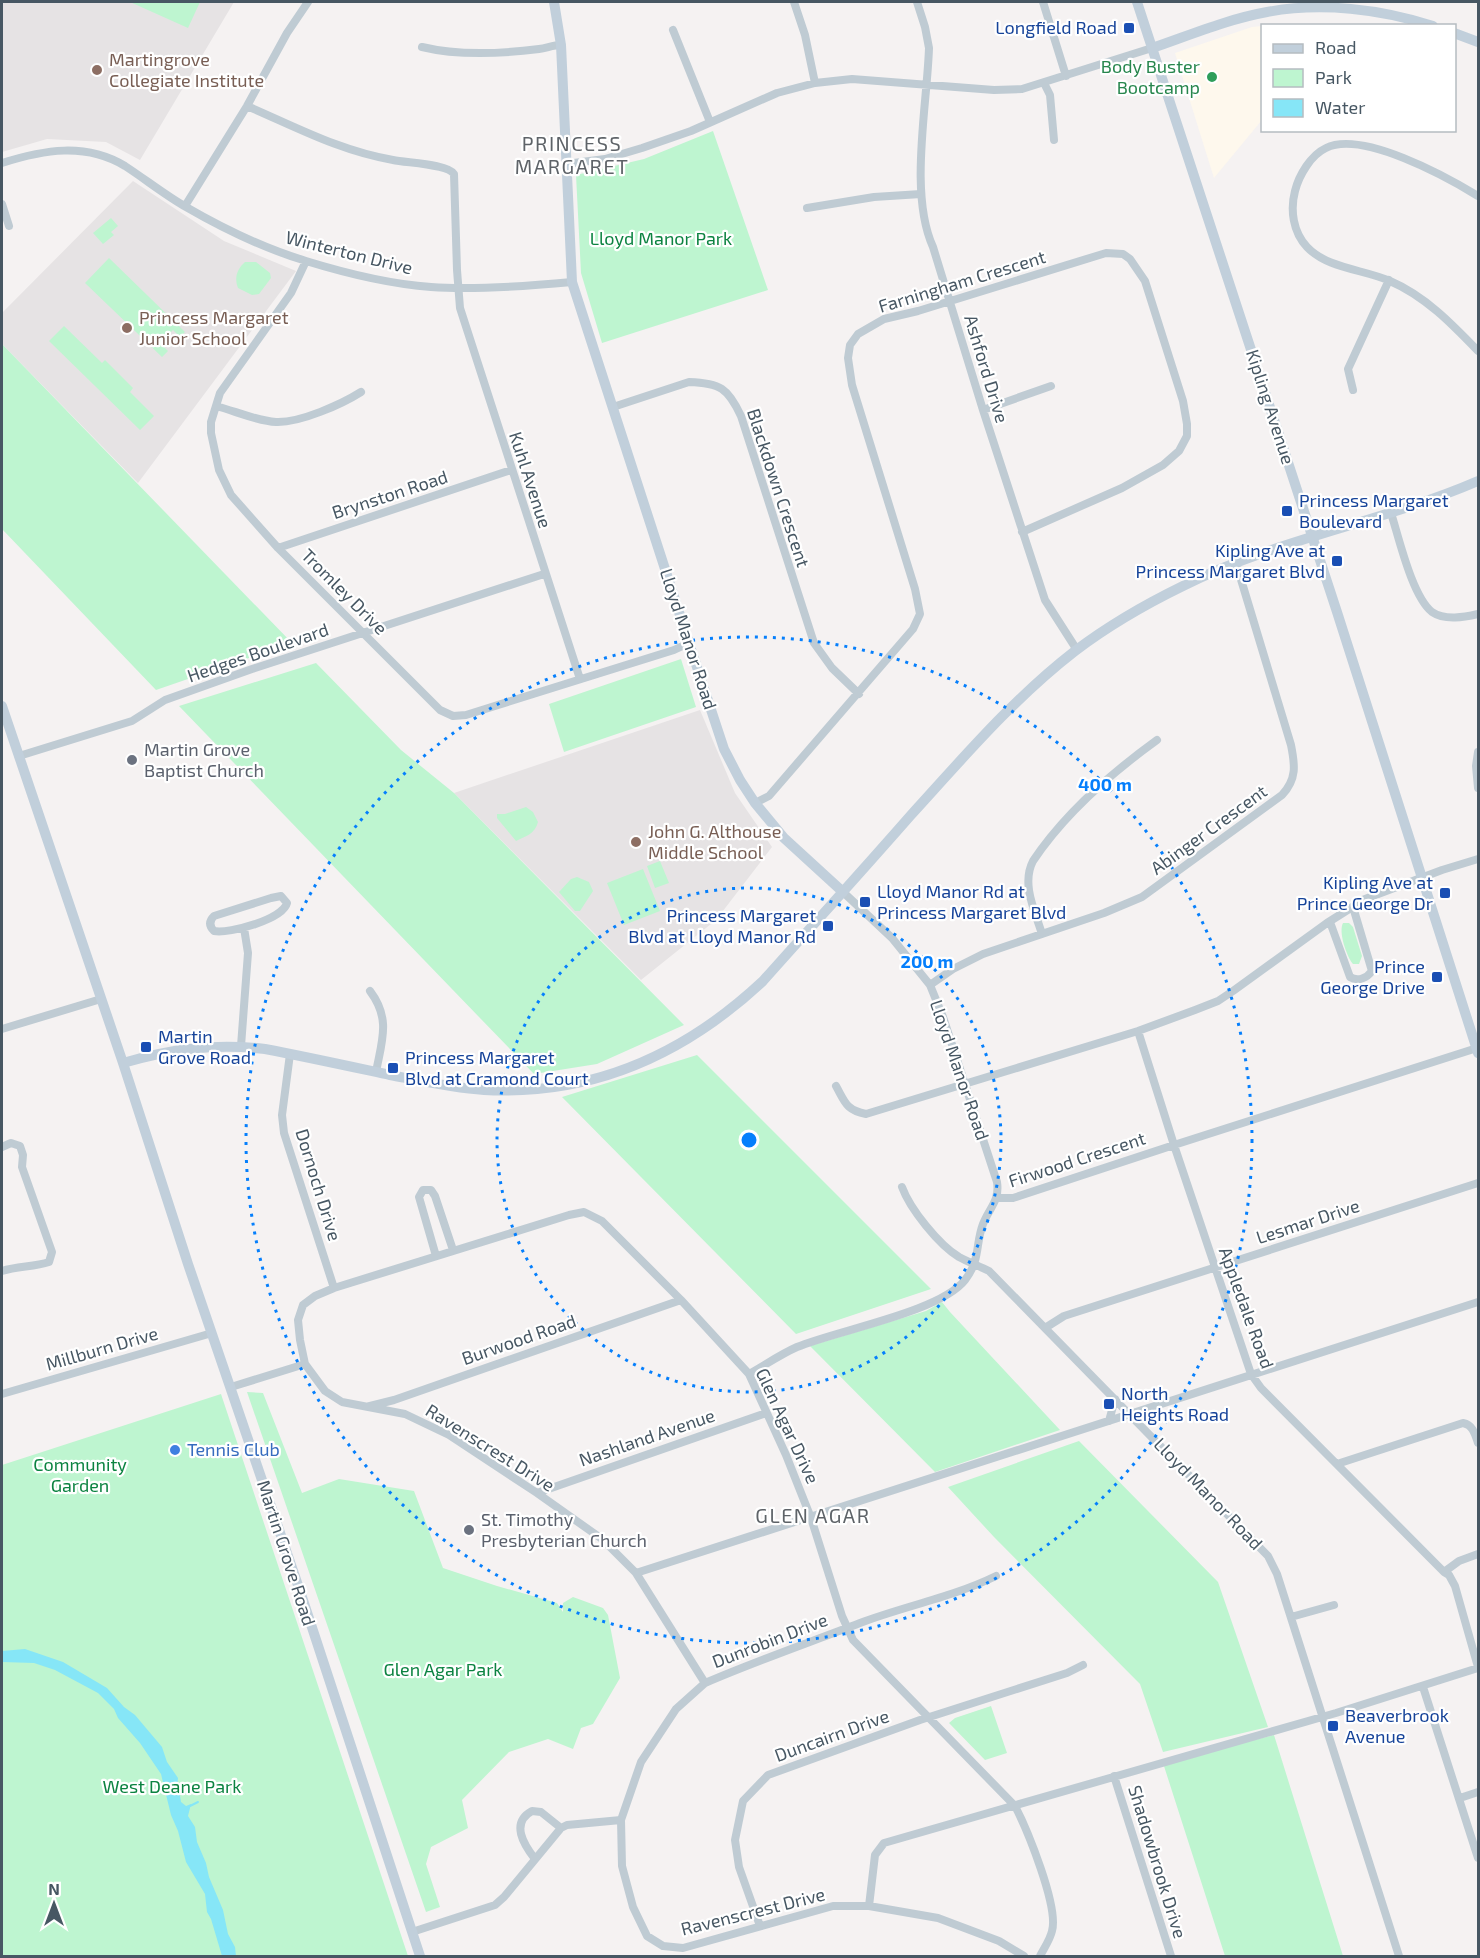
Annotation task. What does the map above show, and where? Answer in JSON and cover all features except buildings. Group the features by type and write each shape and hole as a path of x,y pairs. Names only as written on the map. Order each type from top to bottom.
{"street":[{"path":"185,206 247,106 287,33 308,2"},
{"name":"Lloyd Manor Road","path":"554,2 561,45 572,282 724,749 736,774 755,803 784,838 892,938 930,986 943,1017 997,1182 997,1198"},
{"path":"794,2 806,35 815,83"},
{"name":"Ashford Drive","path":"917,2 927,37 921,194 927,233 1045,600 1077,650"},
{"path":"1043,2 1066,76"},
{"name":"Kipling Avenue","path":"1137,2 1313,537 1478,1051"},
{"path":"566,164 605,159 642,148 777,93 815,83 852,79 1012,90 1044,83 1251,15 1277,11 1318,9 1367,11 1423,24"},
{"path":"674,30 710,122"},
{"path":"1456,33 1479,42"},
{"path":"422,47 444,52 508,52 561,45"},
{"path":"1044,83 1050,95 1054,140"},
{"name":"Kuhl Avenue","path":"247,106 335,146 380,158 425,166 446,167 452,170 456,178 454,199 460,308 544,574 580,679"},
{"path":"1479,196 1425,166 1392,153 1362,146 1338,145 1326,148 1308,164 1295,192 1294,223 1299,236 1316,255 1389,280 1425,302 1479,351"},
{"name":"Winterton Drive","path":"2,163 49,150 103,156 123,165 185,206 238,236 306,261 376,279 430,287 458,288 572,282"},
{"path":"807,208 874,197 921,194"},
{"path":"2,204 9,226"},
{"name":"Farningham Crescent","path":"755,803 769,796 859,694 907,638 920,614 915,589 852,385 848,358 850,345 858,334 884,319 949,302 1106,253 1123,254 1130,259 1145,281 1179,390 1187,424 1187,436 1179,452 1172,459 1122,488 1022,532"},
{"name":"Tromley Drive","path":"306,261 291,292 220,393 211,422 211,433 223,480 236,502 278,548 440,710 446,714 466,715 674,650 689,643"},
{"path":"1353,390 1348,369 1389,280"},
{"name":"Blackdown Crescent","path":"613,407 689,382 721,388 731,396 741,416 814,643 832,668 859,694"},
{"path":"983,411 1051,386"},
{"path":"216,406 277,422 309,415 350,399 361,392"},
{"name":"Brynston Road","path":"278,548 511,470"},
{"path":"123,1063 183,1048 241,1046 445,1086 482,1090 511,1090 577,1083 638,1065 700,1033 742,1001 763,981 982,736 1030,688 1077,650 1161,597 1236,563 1425,502 1479,481"},
{"path":"1391,513 1415,588 1432,612 1450,617 1479,614"},
{"name":"Abinger Crescent","path":"930,986 969,960 1104,913 1142,897 1290,787 1295,764 1291,745 1236,563"},
{"name":"Hedges Boulevard","path":"19,756 132,721 165,700 362,632 544,574"},
{"name":"Martin Grove Road","path":"2,706 420,1956"},
{"path":"1042,934 1029,891 1029,869 1033,861 1071,813 1115,772 1157,740"},
{"path":"1479,752 1476,766 1479,788"},
{"path":"836,1086 847,1106 853,1111 866,1114 1138,1031 1218,1001 1365,899 1442,870 1479,860"},
{"path":"281,897 286,900 283,909 244,928 226,932 214,931 211,921 214,916 271,898 281,897"},
{"path":"1330,922 1350,976 1360,979 1366,977 1372,970 1353,907"},
{"path":"241,1046 248,954 244,928"},
{"path":"370,991 380,1004 384,1023 376,1072"},
{"path":"2,1029 101,999"},
{"name":"Appledale Road","path":"1138,1031 1251,1374 1261,1388 1449,1575 1455,1586 1479,1668"},
{"name":"Firwood Crescent","path":"749,1374 798,1347 929,1304 964,1282 975,1264 982,1226 997,1198 1013,1198 1174,1144 1478,1051"},
{"name":"Dornoch Drive","path":"290,1054 282,1115 284,1133 334,1288"},
{"path":"2,1147 11,1143 20,1146 24,1155 22,1167 52,1252 49,1262 33,1266 22,1265 2,1271"},
{"name":"Lesmar Drive","path":"1045,1328 1064,1316 1479,1183"},
{"name":"Lloyd Manor Road","path":"902,1187 915,1213 952,1251 989,1271 1261,1547 1274,1565 1399,1956"},
{"path":"436,1256 419,1197 423,1190 430,1190 435,1196 453,1250"},
{"name":"Glen Agar Drive","path":"305,1364 298,1320 303,1305 315,1296 453,1250 584,1212 602,1221 681,1300 749,1374 786,1455 811,1518 847,1629 857,1646 1015,1806 1026,1827 1053,1909 1053,1930 1040,1956"},
{"name":"Burwood Road","path":"366,1407 394,1400 681,1300"},
{"path":"636,1573 1479,1302"},
{"name":"Millburn Drive","path":"2,1394 212,1333"},
{"path":"231,1387 305,1364"},
{"name":"Ravenscrest Drive","path":"305,1364 325,1391 342,1402 405,1414 449,1435 602,1539 636,1573 705,1683 676,1709 641,1762 621,1820 622,1866 633,1907 647,1936 663,1946 683,1948 832,1906 869,1906 938,1918 999,1941 1024,1956"},
{"path":"1108,1421 1115,1399"},
{"name":"Nashland Avenue","path":"537,1493 766,1413"},
{"path":"1337,1464 1463,1423 1468,1424 1474,1430 1479,1443"},
{"path":"1444,1572 1460,1561 1479,1554"},
{"name":"Dunrobin Drive","path":"705,1683 743,1666 977,1585 996,1576"},
{"path":"1291,1617 1334,1605"},
{"name":"Duncairn Drive","path":"760,1926 739,1867 735,1840 743,1801 768,1775 927,1718 1067,1673 1083,1665"},
{"path":"869,1906 875,1855 884,1843 1423,1687 1479,1668"},
{"path":"1423,1687 1479,1858"},
{"name":"Shadowbrook Drive","path":"1114,1776 1171,1956"},
{"path":"1460,1798 1479,1792"},
{"path":"535,1859 527,1849 520,1833 524,1818 532,1811 541,1812 561,1828"},
{"path":"412,1932 495,1905 561,1828 575,1823 621,1820"}],"shaded area":[{"name":"Martingrove Collegiate Institute","path":"2,2 234,2 140,160 106,142 47,139 2,152"},
{"path":"1261,26 1261,121 1214,178 1175,53 1252,27"},
{"name":"Princess Margaret Junior School","path":"133,181 224,241 296,271 138,483 2,344 2,313"},
{"name":"John G. Althouse Middle School","path":"700,710 735,793 772,847 716,920 641,980 454,793"}],"green space":[{"path":"130,2 200,2 188,28"},
{"name":"Lloyd Manor Park","path":"713,131 768,290 602,343 581,273 576,175 644,159"},
{"path":"111,218 118,226 111,232 114,235 103,244 93,233"},
{"path":"109,258 185,332 180,337 173,330 160,343 168,351 162,357 85,283"},
{"path":"245,262 256,262 270,273 271,278 259,294 252,295 238,288 237,274"},
{"path":"64,326 102,363 105,360 133,388 130,392 154,416 140,430 49,341"},
{"path":"2,344 292,643 156,690 2,529"},
{"path":"681,659 696,707 564,752 549,704"},
{"path":"316,663 401,750 454,793 684,1025 597,1064 534,1074 179,706"},
{"path":"526,807 533,812 538,822 537,826 527,836 516,841 497,818 497,814 505,814"},
{"path":"660,861 669,883 655,888 647,866"},
{"path":"643,869 660,911 624,925 607,883"},
{"path":"577,877 589,882 593,891 580,911 575,911 559,892 571,879"},
{"path":"1343,923 1349,923 1353,927 1362,956 1359,964 1353,964 1346,950 1342,938"},
{"path":"697,1055 931,1289 796,1334 562,1097"},
{"path":"942,1302 1060,1430 935,1472 810,1346 926,1311"},
{"name":"Glen Agar Park","path":"247,1392 263,1393 302,1493 339,1479 414,1491 443,1568 557,1603 563,1612 563,1603 573,1597 603,1608 608,1615 620,1678 593,1724 581,1728 573,1749 548,1739 509,1752 462,1800 468,1828 431,1847 426,1864 440,1907 426,1912"},
{"name":"West Deane Park","path":"221,1394 408,1956 2,1956 2,1465"},
{"path":"1079,1441 1218,1582 1268,1727 1163,1752 1140,1684 994,1537 948,1487"},
{"path":"991,1706 1007,1753 985,1760 949,1723 955,1718"},
{"path":"1274,1735 1343,1956 1225,1956 1163,1763"}],"water":[{"path":"25,1649 63,1662 107,1688 124,1707 135,1715 162,1747 167,1762 178,1778 177,1787 181,1802 186,1806 191,1804 188,1816 195,1827 197,1842 223,1910 236,1956 222,1956 207,1912 205,1894 186,1862 161,1774 140,1743 118,1718 114,1709 98,1693 55,1670 34,1663 2,1662 2,1651"}],"waterway":[{"path":"190,1806 198,1802"}],"place":[{"name":"Longfield Road","path":"1129,28"},
{"name":"Martingrove Collegiate Institute","path":"97,70"},
{"name":"Body Buster Bootcamp","path":"1212,77"},
{"name":"Princess Margaret Junior School","path":"127,328"},
{"name":"Princess Margaret Boulevard","path":"1287,511"},
{"name":"Kipling Ave at Princess Margaret Blvd","path":"1337,561"},
{"name":"Martin Grove Baptist Church","path":"132,760"},
{"name":"John G. Althouse Middle School","path":"636,842"},
{"name":"Kipling Ave at Prince George Dr","path":"1445,893"},
{"name":"Lloyd Manor Rd at Princess Margaret Blvd","path":"865,902"},
{"name":"Princess Margaret Blvd at Lloyd Manor Rd","path":"828,926"},
{"name":"Prince George Drive","path":"1437,977"},
{"name":"Martin Grove Road","path":"146,1047"},
{"name":"Princess Margaret Blvd at Cramond Court","path":"393,1068"},
{"name":"North Heights Road","path":"1109,1404"},
{"name":"Tennis Club","path":"175,1450"},
{"name":"St. Timothy Presbyterian Church","path":"469,1530"},
{"name":"Beaverbrook Avenue","path":"1333,1726"}],"district":[{"name":"PRINCESS MARGARET","path":"572,156"},
{"name":"GLEN AGAR","path":"813,1516"}],"park label":[{"name":"Community Garden","path":"80,1475"}]}
